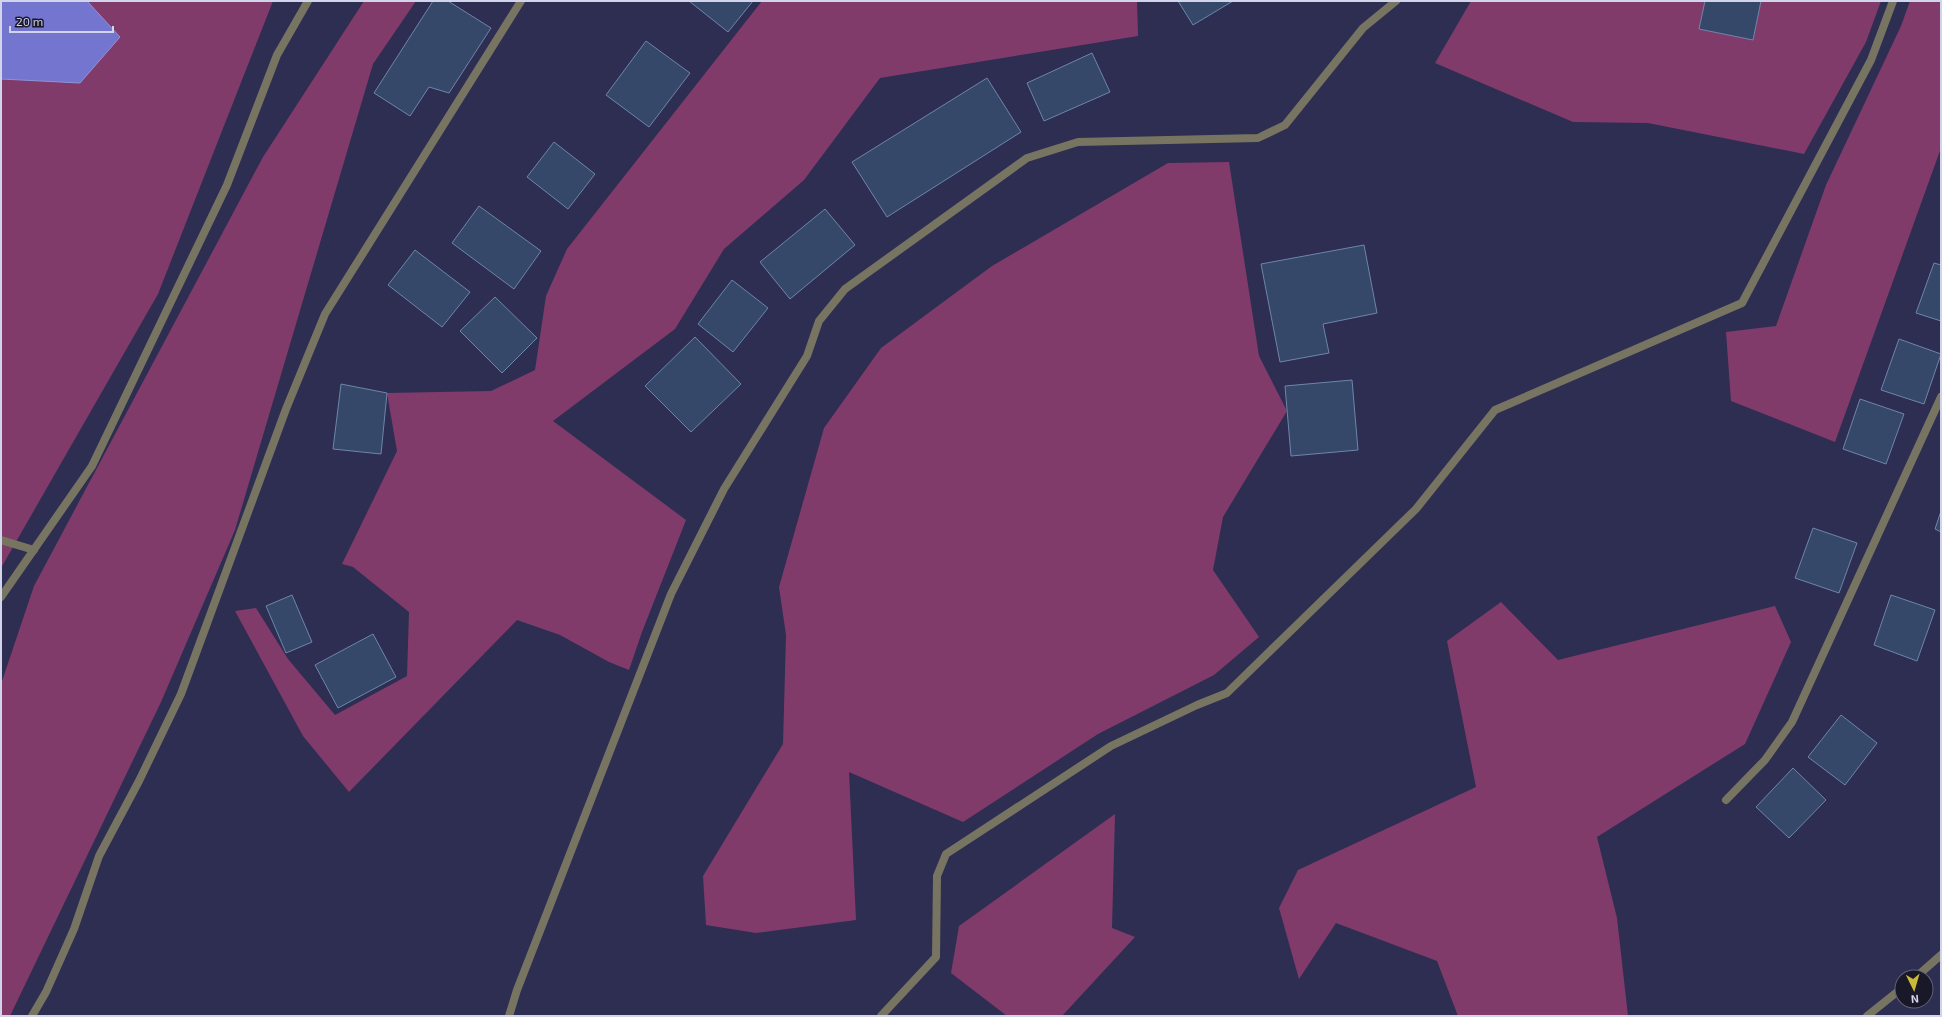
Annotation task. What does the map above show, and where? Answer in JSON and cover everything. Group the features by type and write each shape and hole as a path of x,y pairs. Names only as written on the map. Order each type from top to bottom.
{"street":[{"path":"1,597 92,466 227,185 277,55 308,1"},
{"path":"32,1016 46,992 74,929 99,856 139,781 181,694 286,409 325,314 521,1"},
{"path":"509,1016 520,982 671,594 724,489 808,356 820,321 845,290 1026,158 1078,142 1258,138 1284,125 1363,28 1396,1"},
{"path":"881,1016 936,957 937,876 946,854 1111,746 1227,693 1416,509 1495,410 1742,303 1871,60 1893,1"},
{"path":"1726,800 1765,760 1792,722 1941,397"},
{"path":"1,540 34,550"},
{"path":"1925,969 1941,955"},
{"path":"1867,1016 1894,994"}],"shaded area":[{"path":"1,1 273,1 158,294 1,568"},
{"path":"1,1 87,1 120,37 80,83 1,79"},
{"path":"364,1 416,1 373,64 235,530 161,702 10,1016 1,1016 1,684 34,586 263,157"},
{"path":"762,1 1137,1 1138,36 880,78 804,180 724,249 675,329 553,421 686,520 642,632 629,670 609,662 560,635 517,620 349,792 303,736 235,611 256,608 288,659 335,715 407,676 409,612 353,567 342,564 397,451 387,393 491,391 535,370 546,296 567,249"},
{"path":"1471,1 1881,1 1866,42 1804,154 1648,123 1573,122 1435,63"},
{"path":"1910,1 1941,1 1941,148 1835,442 1731,401 1726,332 1776,326 1826,185 1901,26"},
{"path":"1229,162 1259,356 1287,411 1223,517 1213,570 1259,637 1214,675 1098,734 963,822 849,772 856,920 756,933 706,925 703,876 783,744 786,635 779,587 824,428 881,348 992,266 1168,163"},
{"path":"1501,602 1558,660 1775,606 1791,642 1745,744 1597,837 1617,918 1628,1016 1458,1016 1437,961 1336,923 1299,979 1279,908 1298,870 1476,787 1447,641"},
{"path":"1115,814 1112,928 1135,937 1062,1016 1007,1016 951,973 959,926"}],"building":[{"path":"433,1 448,1 491,28 449,93 429,87 410,116 374,93"},
{"path":"689,1 753,1 728,32"},
{"path":"1178,1 1233,1 1193,25"},
{"path":"1705,1 1761,1 1753,40 1699,29"},
{"path":"646,41 690,73 649,127 606,95"},
{"path":"1092,53 1110,92 1044,121 1027,83"},
{"path":"987,78 1021,132 887,217 852,162"},
{"path":"554,142 595,174 568,209 527,177"},
{"path":"479,206 541,251 514,289 452,243"},
{"path":"825,209 855,245 790,299 760,262"},
{"path":"1364,245 1377,313 1323,324 1329,353 1280,362 1261,264"},
{"path":"415,250 470,292 442,327 388,285"},
{"path":"1934,263 1941,265 1941,321 1916,313"},
{"path":"732,280 768,308 733,352 698,324"},
{"path":"495,297 537,338 502,373 460,331"},
{"path":"695,337 741,384 691,432 645,386"},
{"path":"1899,339 1941,354 1924,404 1881,390"},
{"path":"1352,380 1358,450 1291,456 1285,386"},
{"path":"341,384 387,393 381,454 333,449"},
{"path":"1860,399 1904,414 1886,464 1843,449"},
{"path":"1941,511 1941,532 1935,529"},
{"path":"1813,528 1857,543 1839,593 1795,578"},
{"path":"292,595 312,642 286,653 266,606"},
{"path":"1891,595 1935,610 1917,661 1874,645"},
{"path":"373,634 396,677 338,708 315,665"},
{"path":"1841,715 1877,743 1845,785 1808,757"},
{"path":"1793,768 1826,800 1789,838 1756,807"}]}
